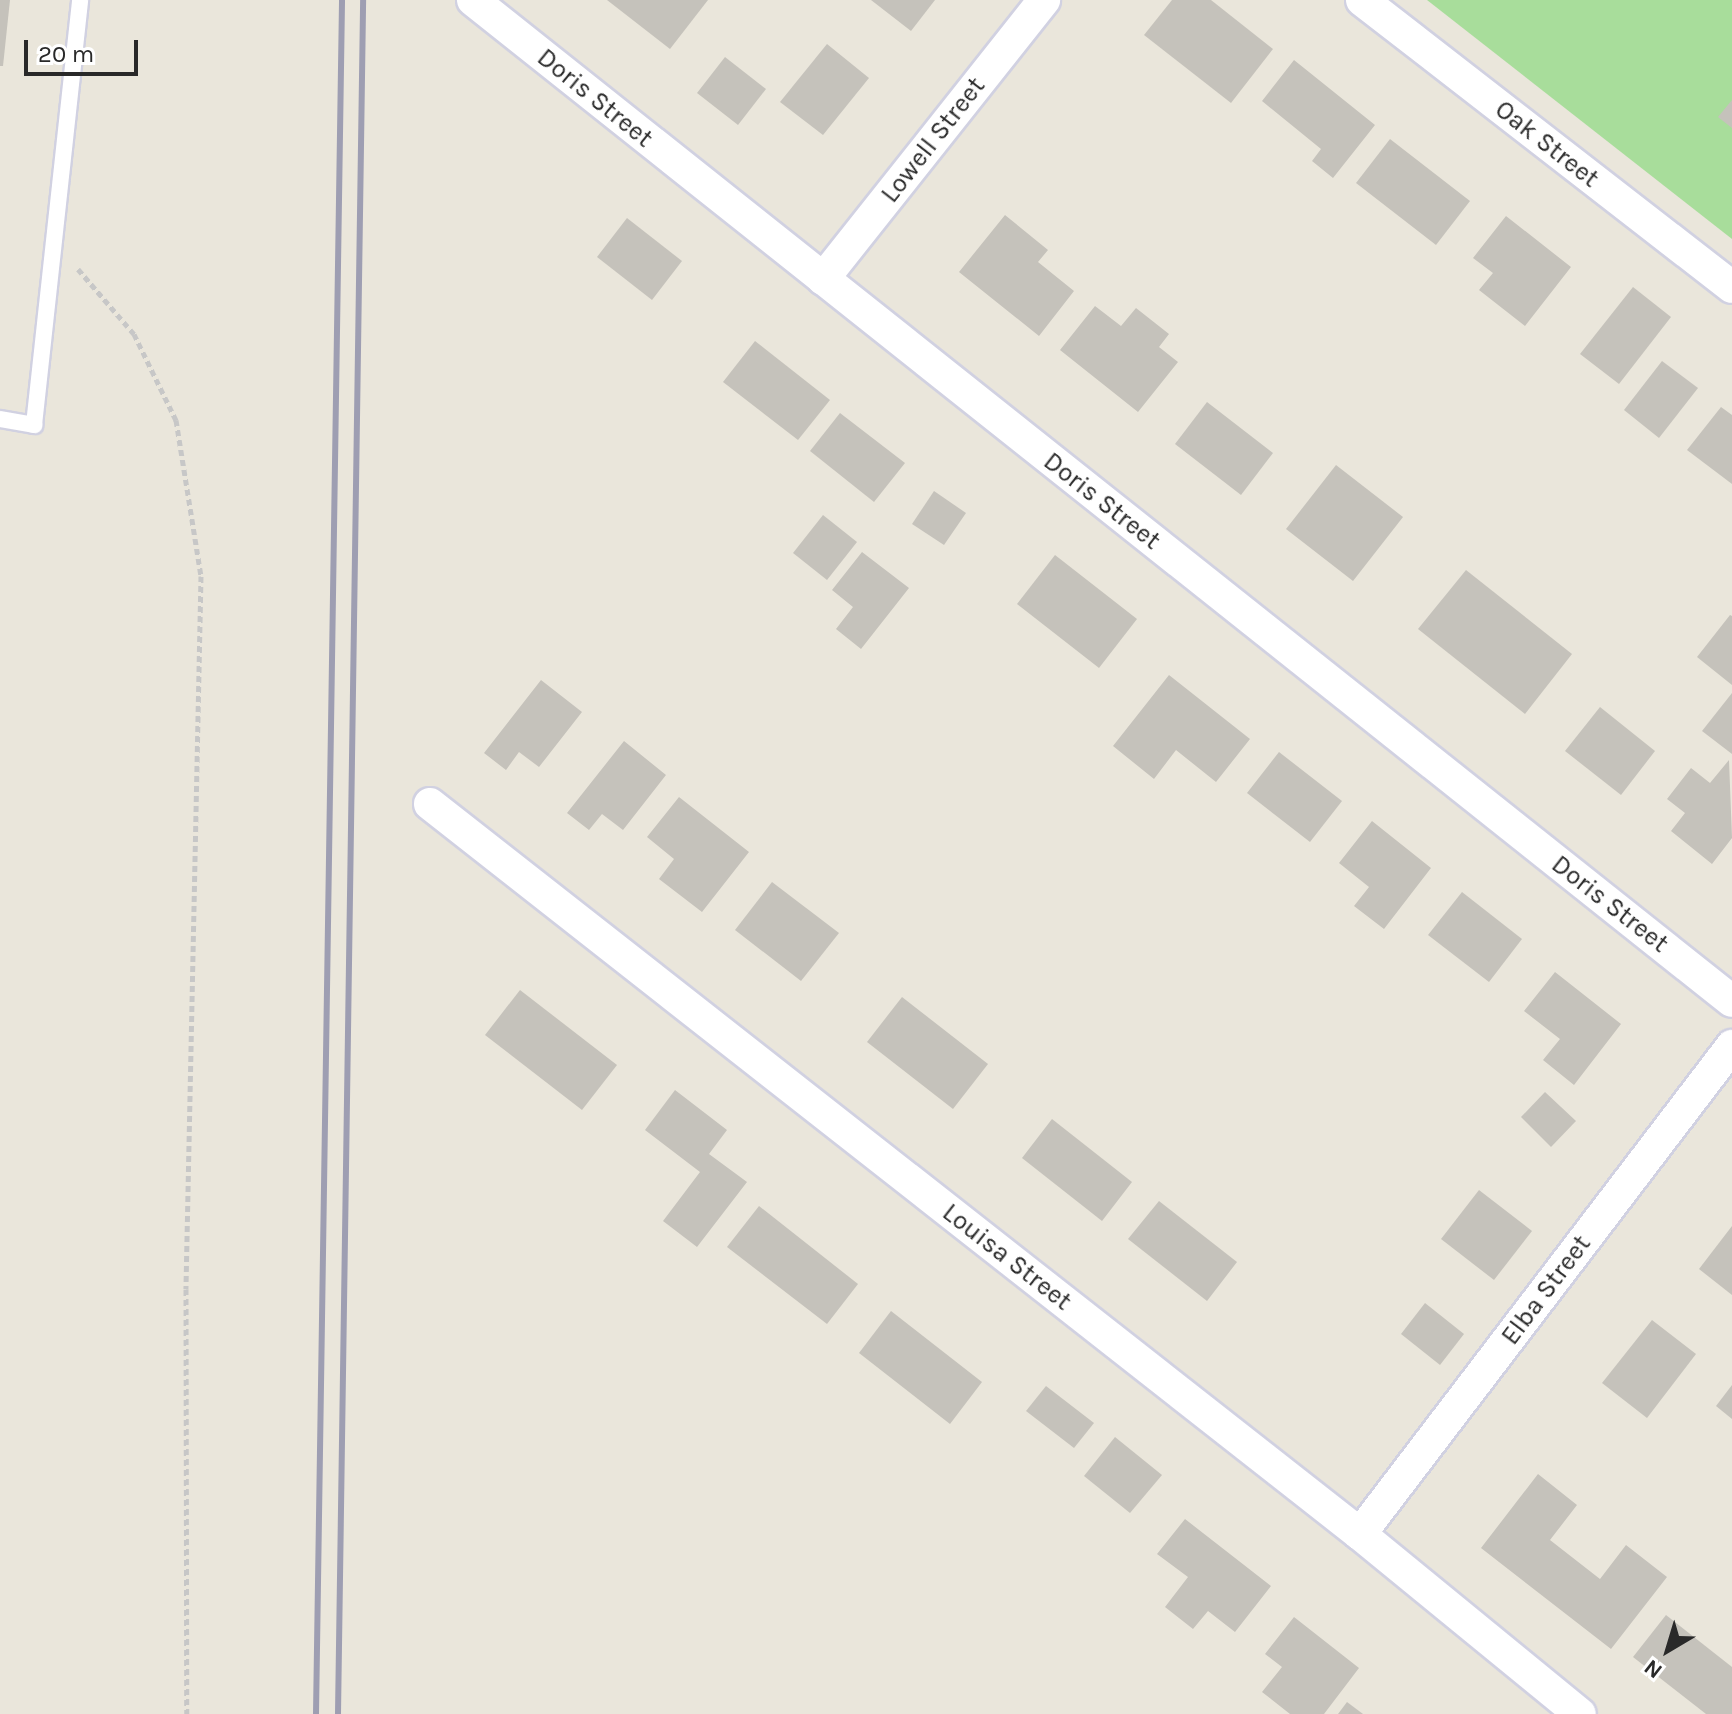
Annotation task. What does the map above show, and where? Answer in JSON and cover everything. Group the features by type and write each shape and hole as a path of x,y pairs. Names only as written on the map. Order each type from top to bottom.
{"street":[{"name":"Doris Street","path":"473,0 1732,1001"},
{"name":"Lowell Street","path":"823,279 1044,0"},
{"name":"Oak Street","path":"1362,0 1732,287"},
{"name":"Louisa Street","path":"430,804 1360,1534 1580,1714"},
{"name":"Elba Street","path":"1360,1534 1732,1046"}],"lane":[{"path":"0,419 34,425 80,0"}],"path":[{"path":"54,240 134,334 176,420 201,576 186,1289 187,1714"}],"green space":[{"path":"1427,0 1732,0 1732,239"}],"building":[{"path":"0,0 10,0 3,66 0,66"},
{"path":"607,0 708,0 670,49"},
{"path":"871,0 935,0 911,31"},
{"path":"1172,0 1211,0 1273,49 1231,103 1144,35"},
{"path":"827,44 869,78 823,135 780,102"},
{"path":"725,57 766,89 738,125 697,93"},
{"path":"1294,60 1375,125 1333,178 1312,161 1321,149 1262,101"},
{"path":"1732,100 1732,128 1718,117"},
{"path":"1390,139 1470,201 1436,245 1356,183"},
{"path":"1005,215 1048,250 1038,262 1074,291 1039,336 959,272"},
{"path":"1506,216 1571,267 1525,326 1479,290 1493,273 1473,258"},
{"path":"627,218 682,261 652,300 597,257"},
{"path":"1633,287 1671,317 1619,384 1580,354"},
{"path":"1095,306 1121,326 1136,308 1169,334 1159,347 1178,362 1138,412 1060,350"},
{"path":"755,341 830,400 798,440 723,382"},
{"path":"1662,361 1698,388 1659,438 1624,410"},
{"path":"1207,402 1273,453 1241,495 1175,444"},
{"path":"1721,407 1732,415 1732,484 1687,450"},
{"path":"840,413 905,463 874,502 810,451"},
{"path":"1336,465 1403,517 1353,581 1286,529"},
{"path":"934,491 966,513 944,545 912,524"},
{"path":"823,515 857,542 827,580 793,553"},
{"path":"862,552 909,588 861,649 836,629 853,607 832,590"},
{"path":"1055,555 1137,619 1099,668 1017,604"},
{"path":"1466,570 1572,654 1525,714 1418,629"},
{"path":"1732,616 1732,685 1697,657"},
{"path":"1169,675 1250,739 1216,782 1176,750 1154,779 1113,746"},
{"path":"541,680 582,712 539,767 519,752 506,770 484,753"},
{"path":"1732,693 1732,754 1702,731"},
{"path":"1600,707 1655,751 1621,795 1565,751"},
{"path":"624,741 666,775 623,830 602,814 589,830 567,813"},
{"path":"1279,752 1342,801 1310,842 1247,793"},
{"path":"1729,760 1732,838 1712,864 1671,831 1685,813 1667,799 1691,768 1710,783"},
{"path":"679,797 749,852 702,912 659,879 674,859 647,837"},
{"path":"1372,821 1431,868 1384,929 1354,906 1369,887 1339,863"},
{"path":"772,882 839,933 801,981 735,930"},
{"path":"1462,892 1522,939 1489,982 1428,935"},
{"path":"1555,972 1621,1024 1574,1085 1543,1060 1560,1039 1524,1011"},
{"path":"520,990 617,1065 582,1110 485,1035"},
{"path":"902,997 988,1064 953,1109 867,1042"},
{"path":"675,1090 727,1130 709,1154 747,1182 697,1247 663,1221 700,1172 645,1130"},
{"path":"1545,1092 1576,1121 1551,1147 1521,1117"},
{"path":"1052,1119 1132,1182 1102,1221 1022,1158"},
{"path":"1479,1190 1532,1231 1494,1280 1441,1239"},
{"path":"1159,1201 1237,1262 1207,1301 1128,1239"},
{"path":"759,1206 858,1284 827,1324 727,1247"},
{"path":"1732,1226 1732,1295 1699,1269"},
{"path":"1425,1303 1464,1334 1440,1365 1401,1334"},
{"path":"891,1311 982,1382 950,1424 859,1353"},
{"path":"1652,1320 1696,1354 1647,1418 1602,1383"},
{"path":"1732,1385 1732,1419 1716,1406"},
{"path":"1046,1386 1094,1423 1074,1448 1026,1411"},
{"path":"1115,1437 1162,1475 1130,1513 1084,1476"},
{"path":"1538,1474 1577,1505 1550,1540 1600,1579 1626,1545 1667,1577 1611,1649 1481,1548"},
{"path":"1185,1519 1271,1586 1235,1632 1208,1611 1193,1629 1165,1607 1188,1577 1157,1554"},
{"path":"1666,1615 1732,1667 1732,1714 1706,1714 1633,1657"},
{"path":"1294,1617 1359,1668 1324,1714 1290,1714 1262,1692 1282,1667 1265,1654"},
{"path":"1347,1702 1363,1714 1338,1714"}],"railway":[{"path":"316,1714 342,0"},
{"path":"338,1714 363,0"}]}
